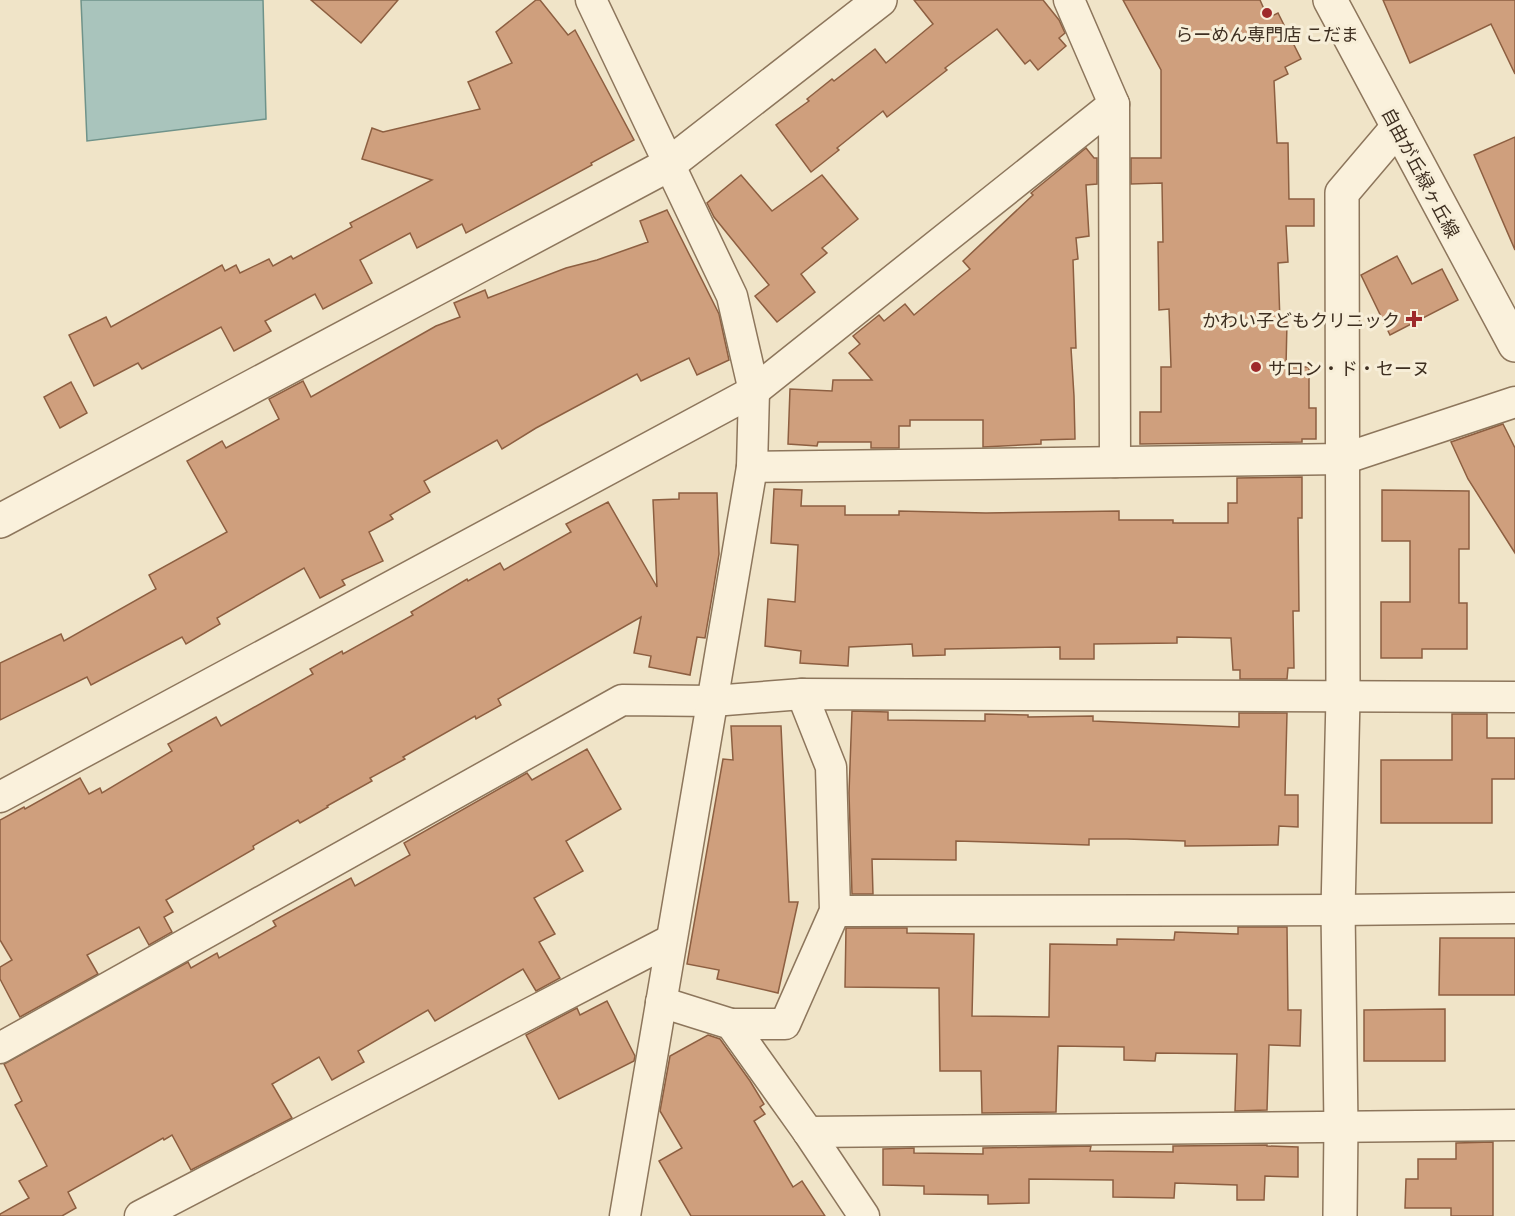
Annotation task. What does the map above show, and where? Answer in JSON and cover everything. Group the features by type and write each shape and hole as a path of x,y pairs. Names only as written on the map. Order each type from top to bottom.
{"street":[{"path":"591,0 732,296 754,391 752,468 625,1216"},
{"path":"0,520 668,165 880,0"},
{"path":"1070,0 1114,104 1115,462"},
{"name":"自由が丘緑ヶ丘線","path":"1329,0 1515,345"},
{"path":"0,797 754,391 1114,104"},
{"path":"1340,1216 1338,910 1343,698 1342,193 1398,127"},
{"path":"752,468 1343,459 1515,402"},
{"path":"661,1002 731,1024 785,1024 835,911 831,767 802,694"},
{"path":"0,1048 622,700 712,701 802,694 1515,698"},
{"path":"835,911 1515,908"},
{"path":"140,1216 671,940"},
{"path":"731,1024 864,1216"},
{"path":"808,1132 1515,1125"},
{"path":"188,1216 196,1187"}],"water":[{"path":"81,0 263,0 266,119 87,141"}],"building":[{"path":"311,0 398,0 361,43"},
{"path":"536,0 540,0 568,35 575,30 634,140 466,233 462,224 417,248 410,233 360,260 372,283 323,309 315,294 265,321 271,331 234,351 221,327 142,369 138,363 94,386 69,335 106,317 111,327 222,265 225,271 236,265 240,273 269,259 273,266 291,256 293,259 352,227 350,223 432,180 362,159 372,128 383,132 480,109 468,82 512,63 496,32"},
{"path":"914,0 1043,0 1059,20 1065,33 1059,38 1066,46 1038,70 1030,60 1025,64 997,29 945,68 947,70 887,117 883,111 811,172 776,125 809,101 807,99 832,79 834,81 875,49 886,63 933,24"},
{"path":"1123,0 1260,0 1268,18 1278,13 1301,59 1285,67 1288,74 1274,81 1277,143 1288,143 1289,199 1314,199 1314,226 1286,226 1288,262 1278,263 1280,322 1287,322 1286,367 1309,367 1309,408 1316,408 1316,439 1302,439 1302,442 1140,444 1140,412 1161,412 1161,367 1171,367 1169,309 1159,310 1158,242 1163,242 1162,183 1131,184 1131,158 1161,158 1161,70"},
{"path":"1383,0 1515,0 1515,74 1491,24 1410,63"},
{"path":"1515,137 1515,250 1474,155"},
{"path":"1086,148 1094,158 1097,158 1097,184 1086,185 1089,236 1076,238 1078,259 1073,260 1076,348 1071,348 1075,439 1041,440 1041,444 983,447 983,420 910,420 910,426 899,426 899,448 871,448 871,442 818,442 817,446 788,444 790,389 832,391 833,380 872,380 849,353 860,344 853,336 879,315 884,321 905,304 914,315 970,269 963,261 1033,195 1031,193"},
{"path":"741,175 772,211 822,175 858,219 822,248 827,253 801,274 815,292 777,322 755,296 769,285 714,217 707,203"},
{"path":"667,210 719,314 729,360 697,375 689,358 641,381 637,374 536,428 502,449 497,440 424,481 430,492 390,515 393,519 369,532 383,561 342,580 345,585 320,598 304,568 217,618 220,624 186,644 182,637 91,685 87,677 0,720 0,663 61,634 64,641 156,589 149,575 227,532 187,461 222,441 226,448 279,419 269,399 303,381 311,397 436,326 460,317 454,303 485,290 488,298 566,268 648,242 640,221"},
{"path":"1397,256 1412,284 1442,269 1458,300 1390,335 1361,275"},
{"path":"71,382 87,413 60,428 44,397"},
{"path":"1503,424 1515,448 1515,553 1468,479 1451,442"},
{"path":"1302,477 1302,518 1298,518 1299,611 1293,611 1294,668 1288,668 1287,679 1240,679 1240,670 1233,670 1231,638 1177,637 1177,643 1094,644 1094,659 1060,659 1060,647 945,649 945,655 913,656 912,644 849,647 848,666 800,663 801,651 765,646 768,599 795,602 798,545 771,543 774,489 802,490 801,506 845,506 845,515 899,515 899,511 986,513 1119,511 1119,520 1228,523 1228,503 1237,503 1237,478"},
{"path":"1382,490 1469,491 1469,549 1459,549 1459,603 1467,603 1467,649 1422,649 1422,658 1381,658 1381,602 1410,602 1410,541 1382,541"},
{"path":"679,493 717,493 719,554 705,638 697,637 690,675 649,667 651,656 634,653 641,617 498,699 501,705 476,719 475,716 403,757 405,759 370,778 372,781 300,823 298,820 253,846 254,849 166,900 173,912 164,917 172,932 149,945 139,927 87,955 98,974 20,1017 0,979 0,967 12,960 0,940 0,820 24,807 25,809 80,778 89,794 100,788 102,793 172,751 168,744 216,717 221,726 313,674 310,669 342,651 343,654 413,615 411,612 467,579 468,581 500,563 504,570 571,532 566,524 608,502 657,587 653,500 679,499"},
{"path":"852,711 888,712 888,720 985,721 985,714 1028,715 1028,717 1093,716 1093,721 1239,727 1239,713 1287,713 1285,795 1298,795 1298,827 1279,826 1278,845 1185,846 1185,841 1127,839 1089,839 1089,845 956,841 956,860 872,859 873,894 852,894 849,793"},
{"path":"1452,714 1487,714 1487,738 1515,738 1515,779 1492,779 1492,823 1381,823 1381,760 1452,760"},
{"path":"731,726 781,726 789,902 798,902 778,993 717,979 719,970 687,964 723,759 733,760"},
{"path":"587,749 621,809 566,841 583,871 534,898 555,934 539,942 560,978 536,991 523,969 435,1021 428,1010 358,1051 364,1062 332,1080 319,1057 272,1084 292,1118 191,1170 172,1135 68,1192 76,1208 62,1216 0,1216 29,1198 19,1181 47,1166 15,1105 22,1101 4,1064 188,962 191,968 217,953 219,958 276,926 273,921 351,878 355,886 410,855 404,843 527,773 532,780"},
{"path":"1238,927 1287,927 1288,1010 1301,1010 1300,1046 1269,1045 1267,1110 1235,1111 1237,1054 1156,1053 1155,1061 1124,1060 1124,1047 1058,1046 1056,1112 982,1113 981,1071 940,1071 939,988 845,987 846,928 907,928 907,933 974,934 972,1016 1049,1017 1050,944 1117,945 1117,939 1174,940 1175,932 1238,934"},
{"path":"1440,938 1515,938 1515,995 1439,995"},
{"path":"607,1001 635,1056 634,1061 559,1099 526,1035 577,1008 580,1015"},
{"path":"1445,1009 1445,1061 1364,1061 1364,1010"},
{"path":"708,1035 720,1039 764,1104 760,1107 765,1114 754,1121 793,1187 802,1181 825,1216 691,1216 659,1161 682,1148 660,1111 670,1056"},
{"path":"1493,1142 1493,1216 1451,1216 1451,1208 1405,1208 1406,1179 1418,1179 1418,1159 1456,1159 1456,1143"},
{"path":"1091,1146 1090,1151 1173,1152 1173,1146 1298,1147 1298,1177 1265,1176 1264,1200 1237,1200 1237,1185 1175,1183 1174,1198 1113,1197 1113,1180 1029,1179 1029,1203 988,1204 988,1195 924,1194 924,1186 883,1185 883,1149 914,1148 914,1153 983,1154 983,1148"}],"place":[{"name":"らーめん専門店 こだま","path":"1267,13"},
{"name":"かわい子どもクリニック","path":"1414,319"},
{"name":"サロン・ド・セーヌ","path":"1256,367"}]}
